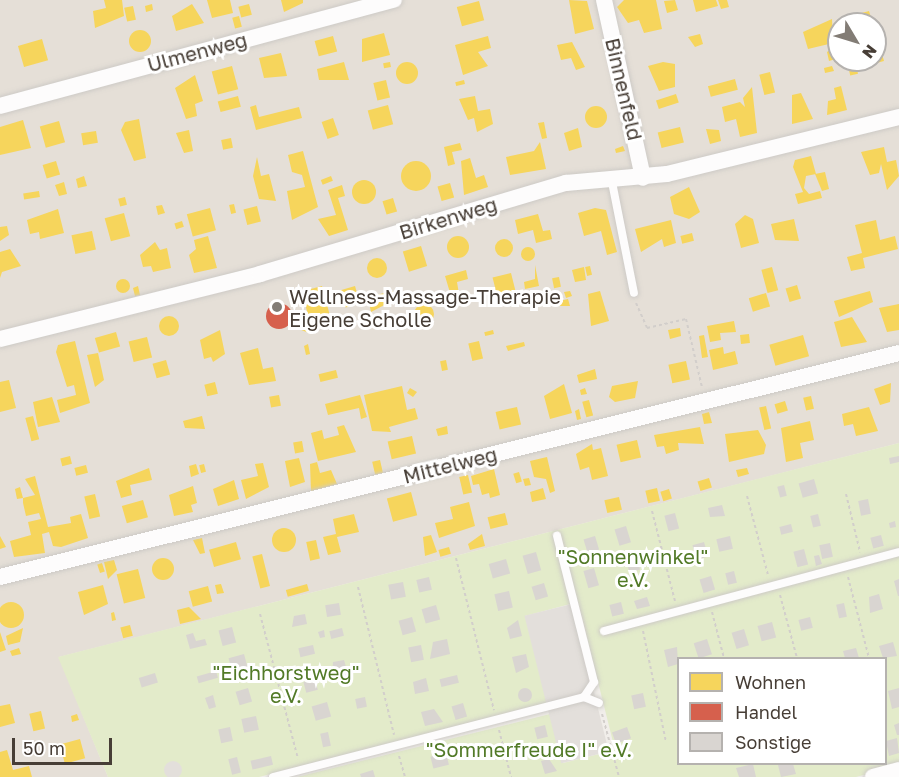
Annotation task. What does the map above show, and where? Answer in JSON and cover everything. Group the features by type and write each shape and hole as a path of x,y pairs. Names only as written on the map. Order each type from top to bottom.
{"street":[{"name":"Ulmenweg","path":"0,106 394,0"},
{"name":"Binnenfeld","path":"604,0 643,178"},
{"name":"Birkenweg","path":"0,339 260,274 566,183 611,177 643,178 899,117"},
{"name":"Mittelweg","path":"0,577 899,353"},
{"path":"873,777 899,770"}],"lane":[{"path":"611,177 634,293"},
{"path":"557,536 594,682 584,697"},
{"path":"604,631 899,552"},
{"path":"273,777 584,697 599,703"}],"path":[{"path":"634,293 643,326 686,320 705,401"},
{"path":"846,494 863,561"},
{"path":"747,496 796,657"},
{"path":"652,511 678,610"},
{"path":"456,558 511,777"},
{"path":"846,566 869,657"},
{"path":"358,587 405,777"},
{"path":"709,602 724,657"},
{"path":"260,614 299,771"},
{"path":"640,620 666,742"},
{"path":"599,703 619,777"}],"shaded area":[{"path":"0,0 899,0 899,443 59,657 108,777 0,777"},
{"path":"572,604 609,751 561,763 524,616"},
{"path":"173,761 181,767 181,773 176,778 167,776 164,770 167,764"}],"green space":[{"path":"899,443 899,766 856,777 297,777 550,714 563,763 615,750 578,602 525,616 547,703 259,777 108,777 58,657"}],"building: Wohnen":[{"path":"104,0 122,0 124,16 95,28 93,11 106,8"},
{"path":"207,0 230,0 233,13 212,18"},
{"path":"281,0 303,0 303,3 284,12"},
{"path":"569,0 587,1 594,29 575,34"},
{"path":"624,0 656,0 662,29 644,33 639,20 628,23 617,7"},
{"path":"675,0 678,10 667,13 664,1"},
{"path":"693,0 716,0 718,6 696,12"},
{"path":"718,0 727,0 729,7 721,9"},
{"path":"479,1 484,20 462,26 457,7"},
{"path":"152,4 153,10 146,12 145,6"},
{"path":"192,4 204,23 176,31 172,16"},
{"path":"249,4 252,15 241,17 238,7"},
{"path":"133,6 136,20 127,22 124,8"},
{"path":"239,16 242,27 235,28 232,18"},
{"path":"827,21 827,44 808,49 803,32"},
{"path":"140,30 148,33 151,41 148,49 140,52 132,49 129,41 132,33"},
{"path":"384,33 390,55 362,62 362,39"},
{"path":"700,34 703,44 695,47 688,37"},
{"path":"333,36 337,51 319,56 315,41"},
{"path":"488,36 491,48 478,52 488,66 463,75 455,45"},
{"path":"42,39 48,60 24,67 18,46"},
{"path":"572,42 585,67 576,70 571,58 561,60 557,45"},
{"path":"281,53 287,76 264,78 259,58"},
{"path":"344,62 349,80 319,80 317,69"},
{"path":"390,62 391,67 384,68 383,63"},
{"path":"407,62 415,65 418,73 415,81 407,84 399,81 396,73 399,65"},
{"path":"663,62 675,64 675,87 659,91 648,66"},
{"path":"232,66 238,89 218,95 212,71"},
{"path":"770,72 775,92 764,95 759,75"},
{"path":"195,75 203,101 195,104 197,116 186,119 175,88"},
{"path":"735,79 738,90 711,97 708,86"},
{"path":"386,80 390,98 377,100 373,83"},
{"path":"464,80 465,84 456,86 455,82"},
{"path":"841,86 847,110 827,115 828,101 836,99 834,88"},
{"path":"752,87 757,133 740,137 736,119 725,122 722,107 740,102 745,107 743,98"},
{"path":"801,93 813,119 792,124 792,95"},
{"path":"676,94 679,103 659,109 656,100"},
{"path":"238,96 241,107 221,112 218,101"},
{"path":"475,96 478,111 490,109 493,124 477,132 474,118 468,120 459,99"},
{"path":"256,105 259,117 299,107 302,118 256,130 250,107"},
{"path":"388,105 393,124 373,130 368,110"},
{"path":"596,106 604,109 607,117 604,125 596,128 588,125 585,117 588,109"},
{"path":"333,118 339,135 328,139 322,122"},
{"path":"139,119 146,158 134,161 121,130 125,122"},
{"path":"23,120 31,148 0,155 0,127"},
{"path":"59,121 65,142 46,148 40,127"},
{"path":"544,122 547,138 542,139 538,123"},
{"path":"680,127 684,143 662,148 658,133"},
{"path":"578,128 582,147 569,151 564,133"},
{"path":"706,129 719,130 721,141 710,144"},
{"path":"189,130 193,151 184,153 176,133"},
{"path":"96,131 98,143 83,145 81,133"},
{"path":"231,138 233,148 223,150 221,140"},
{"path":"540,142 546,169 510,175 506,157 534,151"},
{"path":"460,143 462,150 452,152 455,164 448,166 444,147"},
{"path":"623,146 625,151 616,153 615,149"},
{"path":"884,147 887,162 896,160 899,176 887,190 881,164 879,173 870,175 861,152"},
{"path":"303,151 318,207 292,220 287,191 305,187 302,175 292,172 288,155"},
{"path":"811,156 816,174 806,176 804,188 809,194 820,191 822,198 798,204 795,194 803,192 793,167 795,160"},
{"path":"257,157 261,176 269,174 276,201 259,199 253,176"},
{"path":"470,158 476,178 484,175 488,187 464,195 461,161"},
{"path":"56,161 60,174 47,178 43,165"},
{"path":"416,161 422,162 430,170 430,182 422,190 416,191 410,190 402,182 401,176 402,170 410,162"},
{"path":"825,172 829,189 822,191 815,174"},
{"path":"84,176 87,186 78,188 76,179"},
{"path":"331,176 333,181 323,185 321,180"},
{"path":"364,180 369,181 375,187 375,197 369,203 364,204 359,203 353,197 352,192 353,187 359,181"},
{"path":"64,182 67,194 59,196 55,185"},
{"path":"450,183 454,197 442,201 438,187"},
{"path":"342,185 345,196 338,198 348,230 329,236 318,219 336,215 328,190"},
{"path":"689,187 700,212 689,219 674,214 670,197"},
{"path":"39,191 40,197 24,199 23,194"},
{"path":"125,197 127,205 120,206 118,199"},
{"path":"393,198 397,211 387,215 382,201"},
{"path":"234,204 236,213 231,214 229,205"},
{"path":"162,205 165,213 158,215 156,206"},
{"path":"257,206 261,222 247,225 243,209"},
{"path":"210,208 216,230 193,236 187,214"},
{"path":"595,208 606,210 617,252 607,255 601,231 584,236 578,213"},
{"path":"58,209 64,233 40,239 39,232 30,234 27,220"},
{"path":"124,213 130,236 111,241 105,218"},
{"path":"538,214 543,231 550,230 552,239 536,243 533,230 518,234 515,220"},
{"path":"745,215 753,219 759,243 741,248 735,224"},
{"path":"794,219 799,241 775,240 771,224"},
{"path":"671,220 676,243 664,247 662,239 641,252 635,229"},
{"path":"876,220 880,240 895,236 898,249 863,258 865,268 851,271 847,257 862,253 855,225"},
{"path":"182,221 184,227 176,229 174,223"},
{"path":"7,226 9,235 0,241 0,227"},
{"path":"92,231 96,250 75,254 71,235"},
{"path":"692,233 694,241 682,244 680,236"},
{"path":"208,236 217,268 194,273 189,255 196,249 194,240"},
{"path":"458,236 466,239 469,247 466,255 458,258 450,255 447,247 450,239"},
{"path":"504,239 510,242 513,248 510,254 504,257 498,254 495,248 498,242"},
{"path":"155,242 160,250 167,248 171,268 153,272 151,266 143,267 140,255"},
{"path":"421,246 427,266 409,272 403,252"},
{"path":"528,247 533,249 535,254 533,259 528,261 523,259 521,254 523,249"},
{"path":"10,249 21,266 2,272 0,278 0,252"},
{"path":"377,258 384,261 387,268 384,275 377,278 370,275 367,268 370,261"},
{"path":"535,265 539,286 525,289 524,282 535,279"},
{"path":"590,266 592,275 587,276 585,267"},
{"path":"584,267 586,280 575,282 572,270"},
{"path":"772,267 778,290 768,293 761,270"},
{"path":"466,270 468,279 457,282 459,294 451,296 445,276"},
{"path":"511,273 517,297 499,302 493,278"},
{"path":"559,277 561,287 554,288 552,278"},
{"path":"123,279 128,281 130,286 128,291 123,293 118,291 116,286 118,281"},
{"path":"797,285 801,298 790,302 786,289"},
{"path":"138,286 140,295 135,296 133,288"},
{"path":"322,286 329,313 309,318 302,291"},
{"path":"355,286 360,303 346,307 341,290"},
{"path":"393,291 390,302 371,312 368,297"},
{"path":"570,291 572,296 566,298 564,292"},
{"path":"600,291 609,321 591,326 588,294"},
{"path":"870,291 873,302 839,317 834,301"},
{"path":"766,293 770,306 753,312 749,298"},
{"path":"441,296 442,304 436,306 434,298"},
{"path":"568,299 570,306 556,306 555,302"},
{"path":"424,304 431,307 434,314 431,321 424,324 417,321 414,314 417,307"},
{"path":"899,304 899,330 887,332 879,308"},
{"path":"297,312 300,324 307,322 309,333 291,326 288,314"},
{"path":"169,316 176,319 179,326 176,333 169,336 162,333 159,326 162,319"},
{"path":"852,317 867,342 841,347 834,322"},
{"path":"734,321 736,332 720,333 721,340 710,342 707,326"},
{"path":"680,328 681,336 670,339 668,330"},
{"path":"220,330 225,354 213,362 211,357 204,359 200,340"},
{"path":"493,330 494,334 485,336 484,332"},
{"path":"116,332 120,346 99,352 95,338"},
{"path":"749,334 750,343 741,344 740,335"},
{"path":"704,335 708,357 702,358 699,336"},
{"path":"803,335 809,356 775,366 769,345"},
{"path":"147,337 152,357 134,362 129,342"},
{"path":"75,341 90,403 60,413 57,400 76,395 74,385 67,387 56,352 58,345"},
{"path":"479,341 483,359 472,361 468,343"},
{"path":"524,342 525,346 508,351 506,346"},
{"path":"308,344 310,354 306,355 304,346"},
{"path":"723,347 724,354 735,351 738,364 713,370 709,350"},
{"path":"258,348 263,369 273,367 276,381 249,385 240,353"},
{"path":"98,353 104,380 95,387 87,355"},
{"path":"166,360 170,374 157,378 153,364"},
{"path":"446,360 448,370 442,371 440,361"},
{"path":"686,361 690,380 672,383 668,365"},
{"path":"595,369 597,379 579,383 577,375"},
{"path":"336,370 338,378 320,382 319,374"},
{"path":"9,380 16,408 0,412 0,382"},
{"path":"638,381 635,398 615,402 609,397 612,386"},
{"path":"215,382 218,394 207,396 204,385"},
{"path":"891,383 890,402 880,405 874,389"},
{"path":"564,384 572,413 550,419 544,396"},
{"path":"402,386 407,410 415,408 418,419 389,427 391,432 372,431 364,395"},
{"path":"410,388 417,392 413,397 407,393"},
{"path":"585,388 587,394 581,395 580,390"},
{"path":"279,395 281,406 271,408 269,397"},
{"path":"360,395 367,417 361,419 359,408 328,415 325,404"},
{"path":"811,396 814,409 806,410 803,398"},
{"path":"52,397 60,422 38,427 33,402"},
{"path":"589,400 593,415 586,417 582,402"},
{"path":"785,401 788,411 777,414 774,404"},
{"path":"766,406 771,428 764,430 759,408"},
{"path":"517,407 521,425 500,429 496,412"},
{"path":"869,407 878,431 856,436 853,424 844,426 842,414"},
{"path":"579,409 581,419 577,420 575,411"},
{"path":"709,412 712,423 704,424 702,414"},
{"path":"33,416 39,439 31,441 25,418"},
{"path":"202,416 205,429 185,428 183,421"},
{"path":"810,421 814,440 800,443 803,458 786,462 781,428"},
{"path":"344,425 356,452 318,461 311,433 322,430 324,439 339,435 337,427"},
{"path":"447,426 448,434 438,436 436,429"},
{"path":"700,427 704,444 678,443 679,450 666,454 664,446 657,447 654,435"},
{"path":"758,430 766,445 764,454 729,462 725,434"},
{"path":"412,436 416,454 392,459 388,442"},
{"path":"637,440 641,458 621,462 617,445"},
{"path":"302,441 304,452 295,453 293,443"},
{"path":"592,444 593,450 601,448 608,476 592,480 589,467 580,470 576,454"},
{"path":"70,456 72,464 62,466 60,458"},
{"path":"547,457 555,491 550,493 546,479 534,477 530,461"},
{"path":"299,458 305,482 290,487 285,461"},
{"path":"380,460 383,473 375,474 372,462"},
{"path":"317,462 320,473 331,470 337,484 311,491 310,464"},
{"path":"263,463 269,487 246,499 241,480 258,476 255,464"},
{"path":"196,464 199,474 191,477 189,466"},
{"path":"204,464 206,472 201,473 199,465"},
{"path":"86,465 88,473 76,476 74,468"},
{"path":"149,468 152,480 130,485 132,495 121,498 116,481"},
{"path":"747,468 749,474 738,477 736,470"},
{"path":"494,469 500,495 490,498 489,493 482,495 479,484 473,485 471,476"},
{"path":"519,472 522,482 516,483 513,474"},
{"path":"468,475 472,493 463,495 459,477"},
{"path":"35,476 48,527 71,523 70,517 81,514 88,538 61,547 53,546 49,532 42,534 45,553 14,557 10,541 31,535 28,522 41,519 39,513 26,516 23,503 23,498 35,495 25,479"},
{"path":"529,478 531,485 525,486 523,479"},
{"path":"709,478 712,488 700,491 698,482"},
{"path":"234,480 239,499 218,506 213,489"},
{"path":"193,486 197,503 191,505 193,512 174,516 169,495"},
{"path":"20,487 23,498 17,499 15,489"},
{"path":"543,488 546,499 532,502 530,492"},
{"path":"657,488 660,501 648,503 645,491"},
{"path":"669,489 672,499 663,501 660,492"},
{"path":"411,492 417,515 393,522 387,498"},
{"path":"95,494 100,516 89,519 84,496"},
{"path":"619,497 622,510 607,513 604,500"},
{"path":"143,500 148,517 127,523 122,506"},
{"path":"469,502 475,526 439,538 435,523 453,519 450,507"},
{"path":"505,513 508,525 490,529 488,517"},
{"path":"354,514 359,532 337,537 341,552 328,555 323,537 336,534 333,519"},
{"path":"284,528 289,529 295,535 295,545 289,551 284,552 279,551 273,545 272,540 273,535 279,529"},
{"path":"482,534 485,546 470,550 468,544"},
{"path":"431,535 437,552 425,556 423,537"},
{"path":"0,536 6,547 0,549"},
{"path":"202,538 205,553 200,554 193,540"},
{"path":"316,540 320,559 310,561 306,542"},
{"path":"236,542 241,559 214,567 209,550"},
{"path":"449,547 451,554 440,557 438,550"},
{"path":"262,554 270,586 260,588 252,556"},
{"path":"163,558 171,561 174,569 171,577 163,580 155,577 152,569 155,561"},
{"path":"114,560 117,570 108,579 104,562"},
{"path":"102,563 105,572 100,573 97,565"},
{"path":"138,569 145,598 124,603 117,574"},
{"path":"221,584 224,593 217,594 215,585"},
{"path":"307,584 309,591 288,597 286,590"},
{"path":"103,585 108,604 84,615 78,592"},
{"path":"208,586 212,601 193,607 189,591"},
{"path":"6,603 16,603 23,610 23,620 16,627 6,627 -1,620 -1,610"},
{"path":"189,607 201,619 180,624 177,610"},
{"path":"114,612 116,620 112,621 111,613"},
{"path":"130,625 133,636 123,638 120,628"},
{"path":"23,628 20,642 8,645 6,636"},
{"path":"0,632 6,650 0,652"},
{"path":"19,648 21,654 12,656 10,651"},
{"path":"10,704 15,723 0,727 0,706"},
{"path":"41,711 45,729 33,731 29,714"},
{"path":"77,714 79,720 72,722 71,716"},
{"path":"80,739 85,758 65,764 60,744"},
{"path":"7,750 13,770 29,766 32,777 0,777 0,752"}],"building: Handel":[{"path":"279,303 288,307 292,316 288,325 279,329 270,325 266,316 270,307"}],"building: Sonstige":[{"path":"899,456 899,462 890,464 889,458"},
{"path":"814,479 818,493 803,498 799,483"},
{"path":"784,485 787,496 780,497 777,487"},
{"path":"868,499 871,514 861,516 858,501"},
{"path":"722,505 725,516 710,517 708,508"},
{"path":"675,513 679,528 669,531 664,516"},
{"path":"818,514 821,526 813,528 810,516"},
{"path":"895,521 896,527 890,528 889,523"},
{"path":"791,524 793,532 781,535 779,527"},
{"path":"626,526 631,542 619,546 615,530"},
{"path":"881,535 884,546 873,548 870,538"},
{"path":"595,536 599,549 588,553 584,540"},
{"path":"730,536 733,549 719,552 716,539"},
{"path":"704,542 708,556 697,560 692,545"},
{"path":"830,543 833,557 822,559 819,545"},
{"path":"804,549 808,564 798,567 793,552"},
{"path":"536,552 541,570 528,574 523,556"},
{"path":"819,555 822,564 816,566 814,556"},
{"path":"636,556 640,569 630,573 625,559"},
{"path":"506,559 510,573 493,578 489,564"},
{"path":"594,568 599,585 588,588 583,571"},
{"path":"734,571 737,583 728,585 725,573"},
{"path":"711,576 715,589 704,593 700,580"},
{"path":"429,577 432,590 419,593 416,580"},
{"path":"899,579 899,596 898,596 894,581"},
{"path":"403,582 406,597 391,600 388,585"},
{"path":"544,583 548,596 536,600 532,587"},
{"path":"509,591 513,608 498,611 494,594"},
{"path":"879,594 883,609 870,613 869,597"},
{"path":"647,597 650,606 637,609 634,601"},
{"path":"621,602 624,614 612,617 609,605"},
{"path":"339,603 341,615 327,617 325,605"},
{"path":"844,603 847,617 839,618 836,605"},
{"path":"436,605 440,619 426,624 422,609"},
{"path":"305,614 307,624 292,627 294,616"},
{"path":"412,617 416,631 403,635 399,621"},
{"path":"810,617 813,628 801,631 798,620"},
{"path":"518,620 522,636 510,639 507,628"},
{"path":"772,622 776,637 762,641 758,626"},
{"path":"232,627 236,642 223,646 218,631"},
{"path":"342,628 344,636 331,639 329,631"},
{"path":"744,629 749,645 737,649 732,633"},
{"path":"324,630 325,637 320,638 318,632"},
{"path":"193,633 196,641 205,639 207,645 190,649 186,635"},
{"path":"447,639 450,654 430,659 433,642"},
{"path":"707,639 712,654 698,657 694,643"},
{"path":"893,642 897,656 883,657 879,646"},
{"path":"313,645 315,654 300,657 298,648"},
{"path":"421,645 424,660 411,662 408,647"},
{"path":"677,647 677,664 668,667 664,650"},
{"path":"856,648 859,657 845,657 843,651"},
{"path":"244,654 248,669 233,674 229,658"},
{"path":"526,654 529,667 516,673 512,657"},
{"path":"344,660 348,674 332,678 333,662"},
{"path":"216,671 218,678 199,683 197,677"},
{"path":"155,673 158,683 142,688 139,678"},
{"path":"457,675 459,683 441,687 440,679"},
{"path":"426,678 429,691 415,694 413,682"},
{"path":"315,679 318,690 306,693 303,682"},
{"path":"248,688 252,701 240,705 236,692"},
{"path":"522,688 528,688 532,695 528,702 522,702 518,698 518,692"},
{"path":"899,688 899,707 892,709 888,691"},
{"path":"643,693 646,707 634,709 631,695"},
{"path":"213,695 216,707 209,709 205,698"},
{"path":"365,697 367,707 357,709 355,699"},
{"path":"327,702 331,716 316,721 312,706"},
{"path":"463,703 467,716 456,720 452,707"},
{"path":"434,709 443,722 425,726 421,712"},
{"path":"256,716 259,730 244,733 241,719"},
{"path":"899,723 899,735 897,735 894,725"},
{"path":"545,725 548,737 537,739 534,728"},
{"path":"230,727 233,741 221,743 218,729"},
{"path":"627,727 631,738 616,744 612,732"},
{"path":"328,732 331,746 323,747 320,734"},
{"path":"897,738 899,753 889,756 887,741"},
{"path":"444,746 445,751 437,753 436,747"},
{"path":"446,753 449,765 433,769 430,757"},
{"path":"271,756 273,765 253,769 251,761"},
{"path":"237,757 241,773 232,775 228,759"},
{"path":"549,759 557,771 545,774 541,761"},
{"path":"753,765 756,777 739,777 736,768"},
{"path":"778,765 793,765 796,774 781,777"},
{"path":"373,770 375,777 361,777 360,774"}],"place":[{"name":"Wellness-Massage-Therapie Eigene Scholle","path":"277,307"}],"park label":[{"name":"\"Sonnenwinkel\" e.V.","path":"633,568"},
{"name":"\"Eichhorstweg\" e.V.","path":"286,684"},
{"name":"\"Sommerfreude I\" e.V.","path":"529,749"}]}
